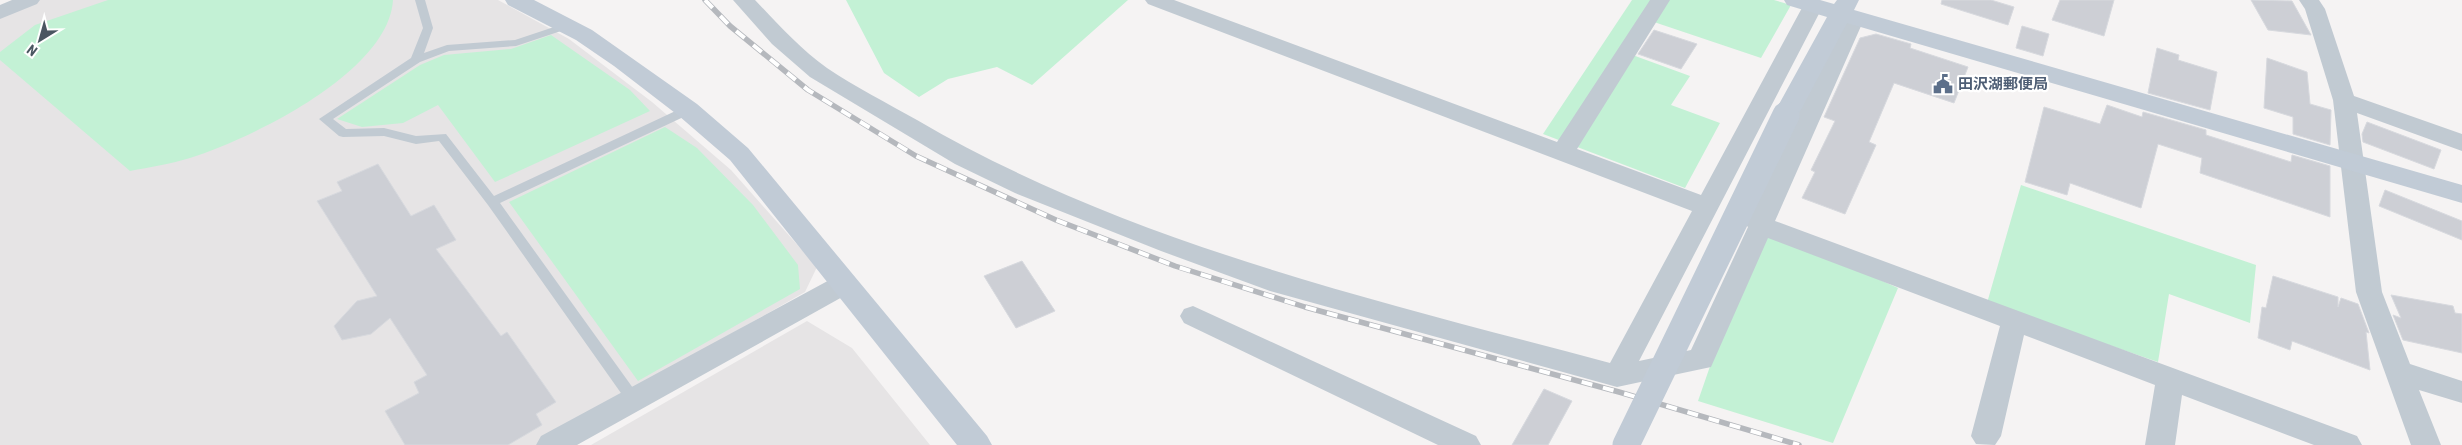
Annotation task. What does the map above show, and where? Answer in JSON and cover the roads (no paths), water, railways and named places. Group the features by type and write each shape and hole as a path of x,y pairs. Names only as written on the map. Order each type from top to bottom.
{"street":[{"path":"0,13 30,0"},
{"path":"516,0 566,26 622,61 688,110 739,154 976,445"},
{"path":"743,0 780,39 818,72 962,158 1024,187 1170,245 1270,281 1617,376 1701,359 1759,226 1848,10"},
{"path":"1155,0 1705,206"},
{"path":"1563,152 1660,0"},
{"path":"2309,0 2315,9 2344,100 2369,292 2426,445"},
{"path":"1617,376 1705,206 1804,3 1848,10 2462,194"},
{"path":"1626,445 1786,115 1848,10"},
{"path":"2344,100 2462,143"},
{"path":"1759,226 2347,445"},
{"path":"551,445 844,284"},
{"path":"1193,316 1466,445"},
{"path":"1986,436 2014,322"},
{"path":"2399,372 2462,392"},
{"path":"2160,445 2170,378"}],"lane":[{"path":"416,60 428,28 420,0"},
{"path":"566,26 516,43 447,48 416,60 325,119 343,132 384,132 416,140 442,137 492,202 633,399"},
{"path":"492,202 688,110"}],"railway":[{"path":"705,0 730,26 808,90 916,156 1056,220 1175,266 1305,307 1619,392 1799,445"}],"place":[{"name":"田沢湖郵便局","path":"1943,84"}]}
